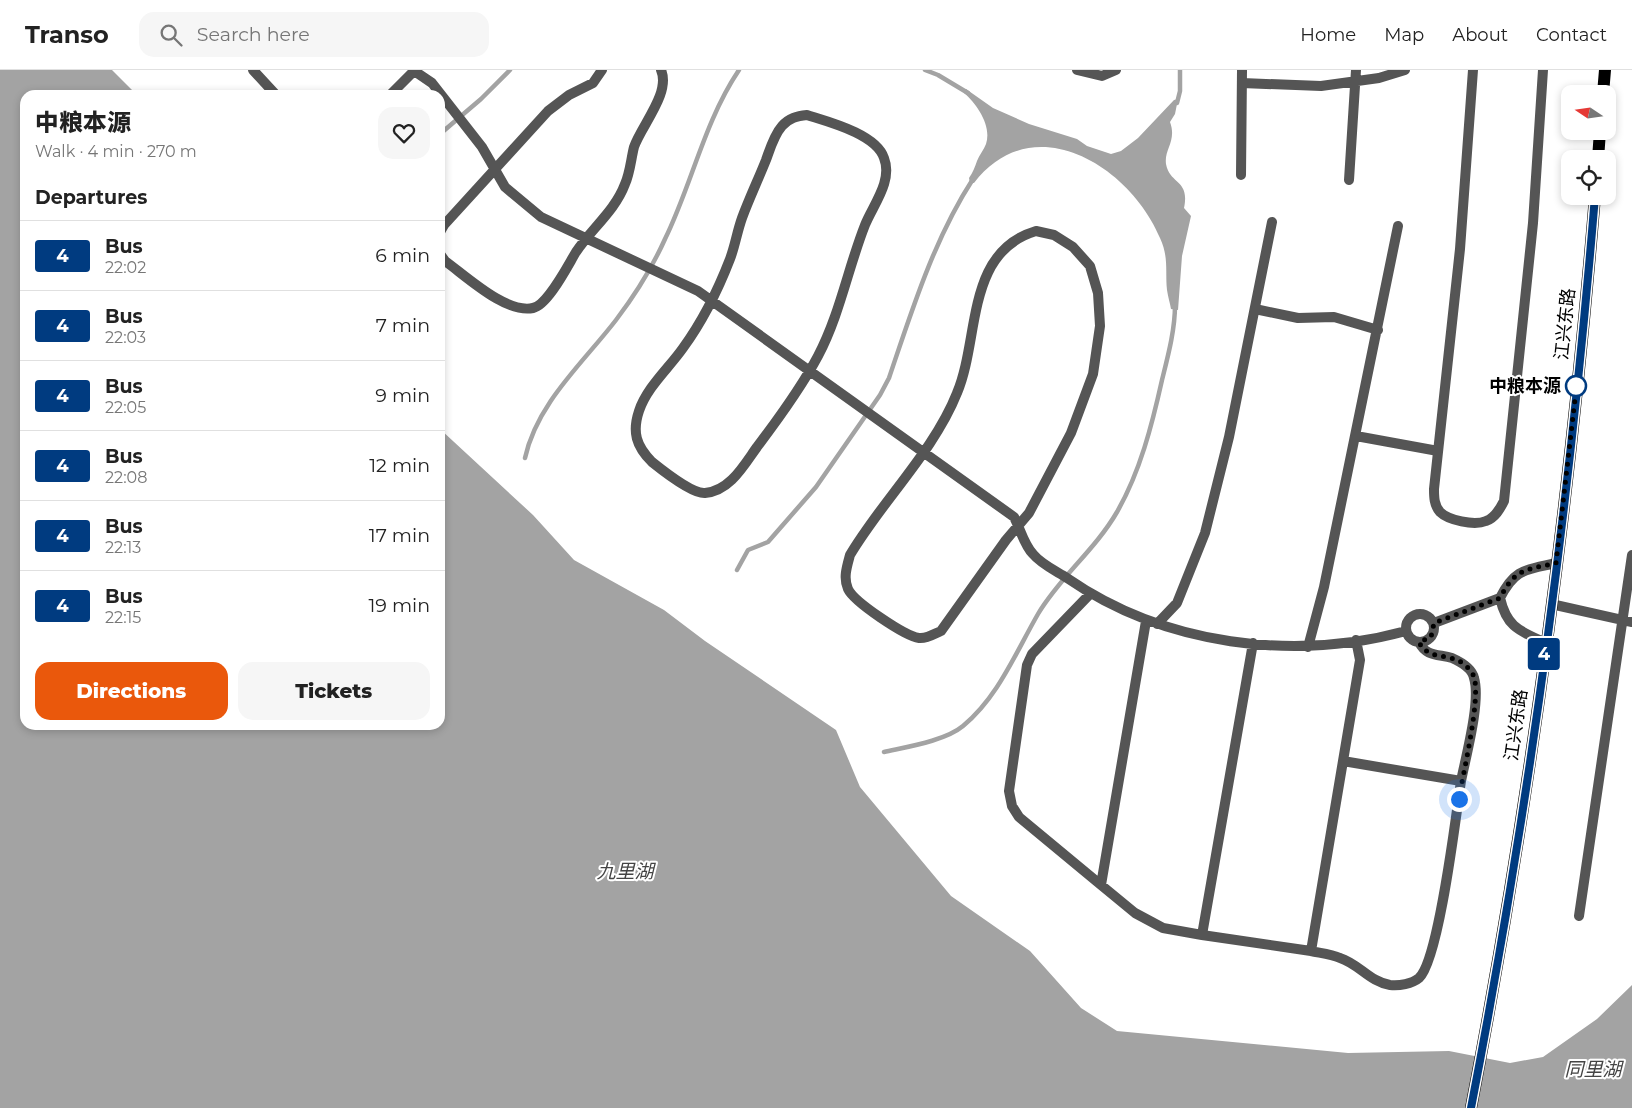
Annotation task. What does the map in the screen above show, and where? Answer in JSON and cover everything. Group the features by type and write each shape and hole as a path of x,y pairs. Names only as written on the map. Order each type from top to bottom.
{"main road":[{"path":"1604,85 1605,70"},
{"name":"江兴东路","path":"1471,1108 1485,1033 1546,643 1594,205"}],"street":[{"path":"395,90 414,70 432,83 438,90"},
{"path":"445,224 548,112 570,95 593,83 602,70"},
{"path":"445,261 502,302 517,308 534,308 546,300 578,249 600,225 625,185 635,145 654,111 661,90 661,70"},
{"path":"1077,70 1102,76 1116,70"},
{"path":"1241,175 1242,70"},
{"path":"1349,180 1356,70"},
{"path":"1242,83 1321,86 1379,78 1406,70"},
{"path":"1473,70 1460,249 1434,489 1435,504 1440,512 1451,518 1474,523 1486,521 1498,513 1504,501 1532,233 1543,70"},
{"path":"260,72 273,90"},
{"path":"445,99 482,147 505,187 541,217 698,291 1014,517 1032,554 1090,594 1146,621 1228,642 1308,647 1406,631"},
{"path":"808,115 842,125 875,144 884,157 887,172 880,194 865,225 846,287 819,355 784,410 735,478 717,489 704,493 692,490 655,464 641,450 636,440 636,423 640,408 653,386 684,347 711,300 730,259 742,218 759,175 782,126 793,117 808,115"},
{"path":"1158,624 1177,603 1205,533 1229,437 1272,222"},
{"path":"1308,647 1324,587 1398,226"},
{"path":"1036,231 1054,236 1073,247 1090,266 1098,293 1100,326 1093,374 1071,433 1029,513 1018,525 941,631 929,637 919,638 909,634 858,601 848,590 845,574 850,555 922,452 946,417 958,392 979,293 991,268 1006,247 1022,235 1036,231"},
{"path":"1254,309 1298,318 1334,317 1378,330"},
{"path":"1356,436 1438,451"},
{"path":"1579,916 1627,621 1632,555"},
{"path":"1546,643 1514,628 1503,612 1500,598 1509,581 1523,570 1556,563"},
{"path":"1090,594 1032,654 1027,665 1008,791 1012,806 1019,817 1135,913 1163,928 1310,951 1340,958 1374,980 1391,985 1406,984 1419,978 1429,961 1438,926 1476,694 1474,676 1460,661 1422,650 1419,642"},
{"path":"1434,623 1500,598"},
{"path":"1551,604 1627,621"},
{"path":"1414,614 1424,614 1434,623 1431,637 1419,642 1411,639 1406,631 1407,621 1414,614"},
{"path":"1101,885 1146,621"},
{"path":"1310,951 1360,660 1356,640"},
{"path":"1202,935 1253,643"},
{"path":"1343,761 1462,781"}],"water":[{"name":"九里湖","path":"0,70 112,70 132,90 20,90 20,730 445,730 445,434 533,515 574,560 664,610 705,641 836,730 860,787 951,896 1030,951 1081,1008 1117,1031 1348,1053 1449,1051 1510,1063 1543,1057 1597,1019 1632,985 1632,1108 0,1108"},
{"path":"966,89 993,108 1029,124 1077,139 1087,146 1111,154 1121,151 1138,138 1174,100 1178,99 1175,114 1170,122 1172,134 1166,164 1171,176 1182,187 1185,199 1184,208 1191,216 1182,256 1178,310 1171,309 1167,290 1166,258 1160,238 1146,212 1127,188 1104,169 1078,155 1051,148 1024,149 998,160 974,183 970,183 969,178 985,146 987,130 978,109 964,93"}],"waterway":[{"path":"445,130 481,99 510,70"},
{"path":"525,458 531,438 550,402 616,320 649,271 674,218 716,111 739,70"},
{"path":"925,70 938,75 968,93"},
{"path":"1177,103 1180,91 1180,70"},
{"path":"737,570 748,550 768,542 816,487 880,395 889,378 915,301 935,250 973,179"},
{"path":"884,752 925,743 946,736 963,726 975,715 1005,674 1047,601 1108,526 1125,497 1139,465 1169,352 1175,305"}],"bus line":[{"name":"4","path":"1471,1108 1521,810 1551,604 1594,205"}],"place":[{"name":"中粮本源","path":"1576,386"}],"route":[{"path":"1459,799 1476,694 1474,676 1460,661 1422,650 1419,642 1424,642 1431,637 1434,633 1434,623 1500,598 1509,581 1523,570 1556,563 1577,382 1576,386"}],"water label":[{"name":"同里湖","path":"1593,1069"}]}
